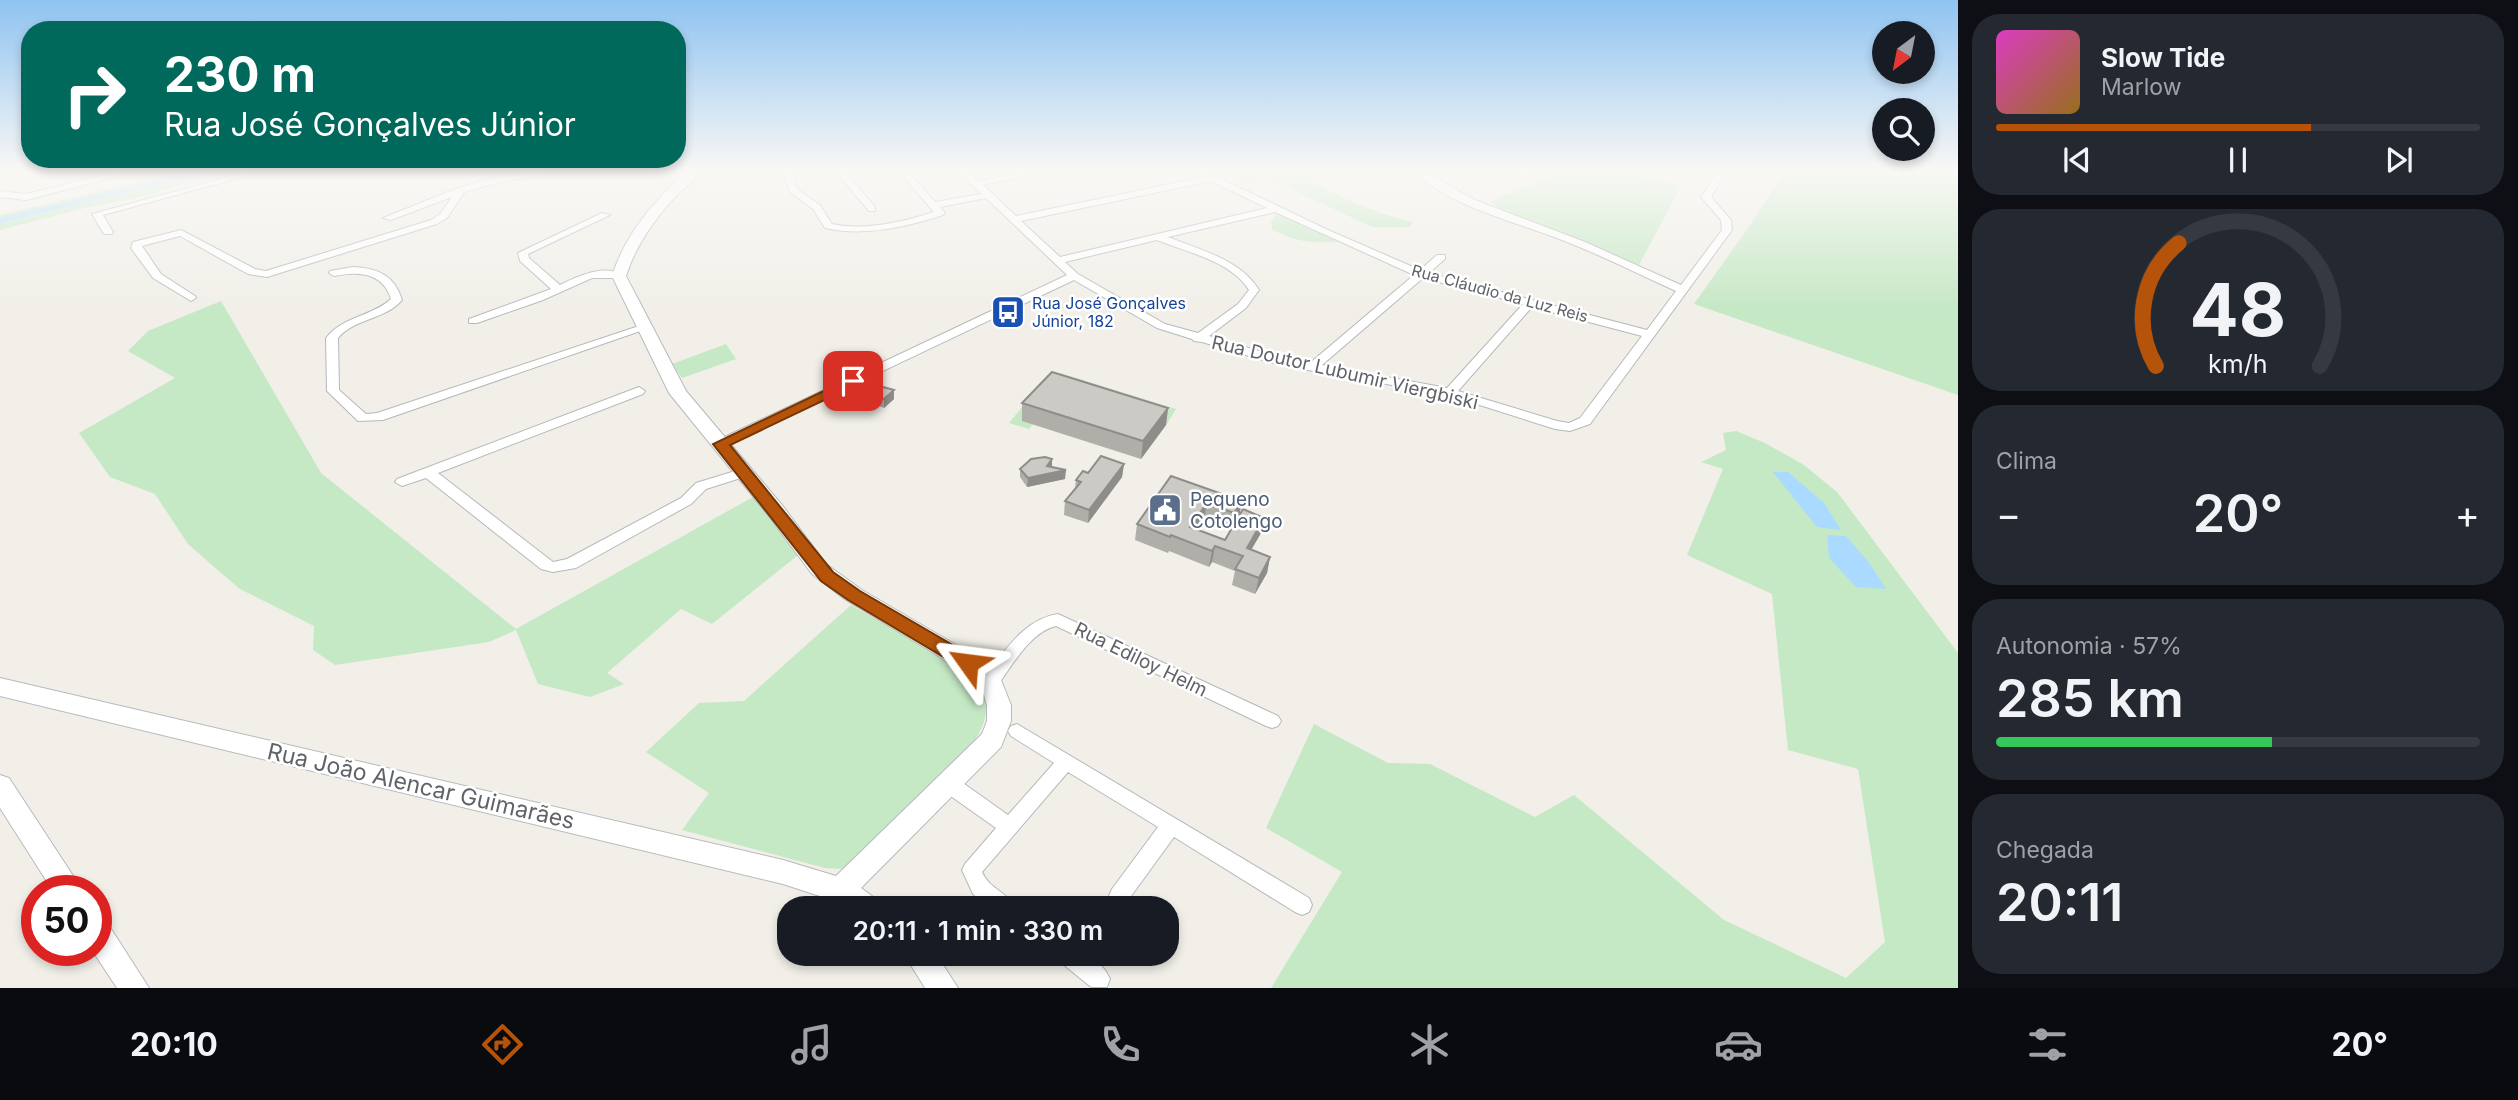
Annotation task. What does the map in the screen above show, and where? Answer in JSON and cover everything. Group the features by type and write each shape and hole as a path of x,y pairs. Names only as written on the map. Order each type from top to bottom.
{"main road":[{"path":"652,218 625,258 619,278 673,385 827,576 854,596 968,663 991,681 999,705 996,731 985,749 840,890"},
{"name":"Rua João Alencar Guimarães","path":"0,687 770,868 840,890 849,896"},
{"path":"0,701 25,692"},
{"path":"0,786 58,875"},
{"path":"112,955 134,988"},
{"path":"927,966 943,988"}],"street":[{"path":"100,218 108,232"},
{"path":"191,298 157,276 136,248 137,244 177,232 256,274 285,270 405,233 441,218"},
{"path":"558,289 524,259 523,253 598,218"},
{"path":"825,218 831,227 879,227 919,218"},
{"path":"1015,219 1019,218"},
{"path":"1056,261 1238,218"},
{"name":"Rua Cláudio da Luz Reis","path":"1295,218 1421,274 1651,335"},
{"path":"1511,218 1564,237 1684,290"},
{"path":"1651,335 1728,227 1724,218"},
{"name":"Rua Doutor Lubumir Viergbiski","path":"1015,219 1074,276 1150,320 1259,356 1450,392 1555,425 1570,427 1585,421 1651,335"},
{"path":"1161,237 1236,270 1254,290 1248,301 1198,338"},
{"path":"1312,368 1441,257"},
{"path":"334,273 357,268 377,273 391,285 397,296 389,307 346,326 332,338 333,391 363,418 378,417 643,328"},
{"path":"721,444 1074,276"},
{"path":"473,321 558,289 619,278"},
{"path":"1450,392 1530,303"},
{"path":"402,482 639,391"},
{"path":"428,472 546,565 554,567 571,564 652,520 686,500 701,486 745,472"},
{"name":"Rua Ediloy Helm","path":"991,681 1037,626 1049,620 1058,620 1272,721"},
{"path":"1017,731 1302,905"},
{"path":"990,896 978,887 972,870 1066,761"},
{"path":"949,784 1009,825"},
{"path":"1119,896 1171,825"},
{"path":"1082,966 1099,979"}],"green space":[{"path":"20,218 46,218 0,230 0,223"},
{"path":"1274,218 1288,218 1338,242 1304,241 1288,237 1272,229"},
{"path":"1353,218 1397,218 1413,222 1410,227 1372,227"},
{"path":"1520,218 1664,218 1639,265"},
{"path":"1755,218 1958,218 1958,395 1694,304"},
{"path":"221,301 321,473 516,629 753,497 798,555 712,624 681,609 607,673 624,684 590,697 538,684 516,630 489,642 335,665 313,650 314,626 240,589 188,544 155,494 110,477 79,433 175,378 128,351 148,331"},
{"path":"726,344 736,359 682,378 672,364"},
{"path":"1060,373 1176,409 1166,425 1051,389 1022,420 1033,424 1029,429 1009,423 1048,375"},
{"path":"1736,431 1765,443 1804,465 1837,492 1958,653 1958,988 1271,988 1342,872 1266,828 1314,724 1388,763 1430,764 1535,817 1574,795 1724,920 1846,978 1885,942 1858,769 1788,750 1772,594 1687,555 1723,469 1701,462 1726,450 1723,433"},
{"path":"851,605 940,656 980,689 986,703 985,718 972,745 845,869 825,868 682,830 709,793 646,752 699,703 744,701"}],"water":[{"path":"0,218 20,218 0,223"},
{"path":"1773,472 1788,472 1824,503 1841,530 1817,527"},
{"path":"1827,535 1846,536 1870,564 1886,589 1856,587 1829,558"}],"building":[{"path":"1052,372 1168,408 1143,441 1022,403"},
{"path":"860,386 894,390 884,399 860,391"},
{"path":"1101,456 1124,464 1089,510 1065,501 1081,482 1076,480 1083,471 1088,473"},
{"path":"1031,459 1052,459 1047,466 1066,470 1028,478 1020,469"},
{"path":"1171,476 1242,501 1234,513 1207,503 1190,527 1225,540 1243,509 1264,518 1247,548 1270,557 1259,578 1235,569 1243,556 1215,546 1212,551 1137,524"}],"place":[{"name":"Rua José Gonçalves Júnior, 182","path":"1008,312"},
{"name":"Pequeno Cotolengo","path":"1165,510"}],"route":[{"path":"853,381 721,444 819,569 854,596 968,663"}]}
